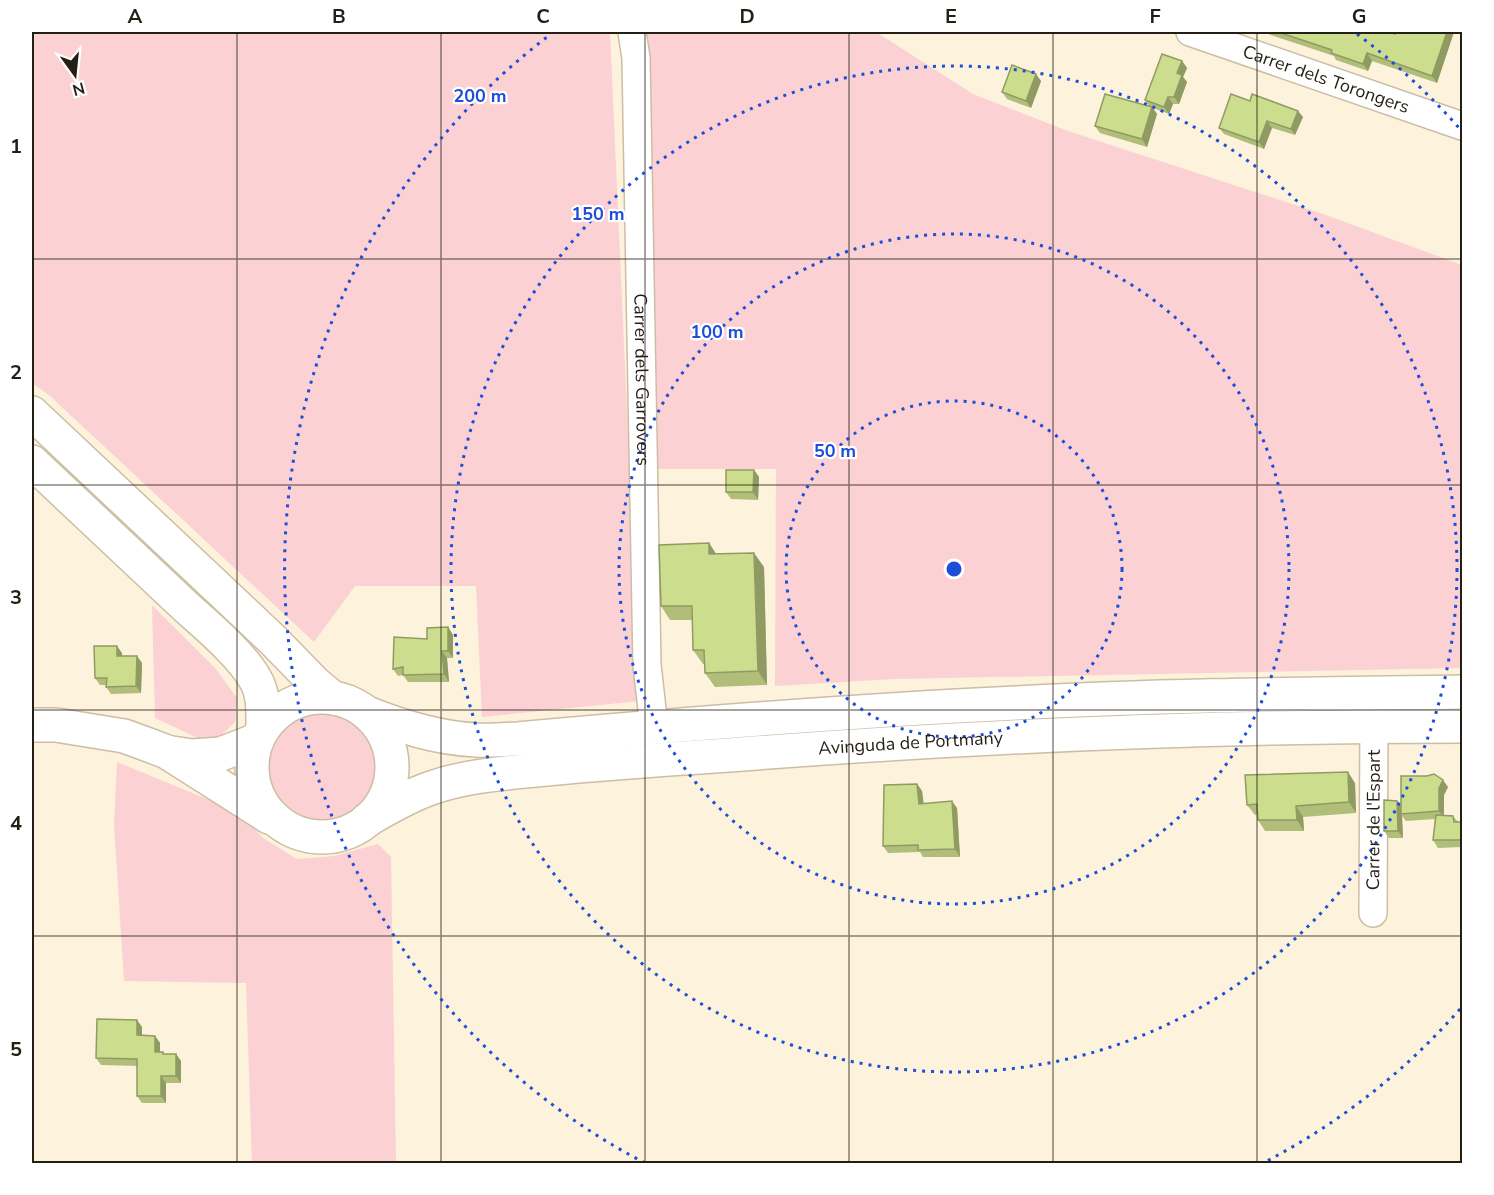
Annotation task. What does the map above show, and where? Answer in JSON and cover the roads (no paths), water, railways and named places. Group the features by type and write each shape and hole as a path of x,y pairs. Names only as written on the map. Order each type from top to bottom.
{"main road":[{"path":"32,413 274,641 315,684 333,698"},
{"path":"32,462 248,668 256,680 263,706 260,734 252,759 252,779 259,799 278,822"},
{"name":"Avinguda de Portmany","path":"367,713 420,732 478,740 841,713 1017,703 1208,696 1462,692"},
{"path":"32,725 56,725 124,736 167,752 208,756 221,754 260,734 272,717 294,703 313,698 333,698 357,706 367,713 382,731 392,762 392,773 386,794 375,813 367,820 349,831 328,837 307,836 278,822 167,752"},
{"name":"Avinguda de Portmany","path":"367,820 400,801 433,788 470,778 562,768 807,749 1013,737 1218,729 1462,726"}],"street":[{"name":"Carrer dels Garrovers","path":"632,32 637,70 647,664 654,727"},
{"name":"Carrer dels Torongers","path":"1190,32 1462,126"},
{"name":"Carrer de l'Espart","path":"1373,914 1374,726"}]}
